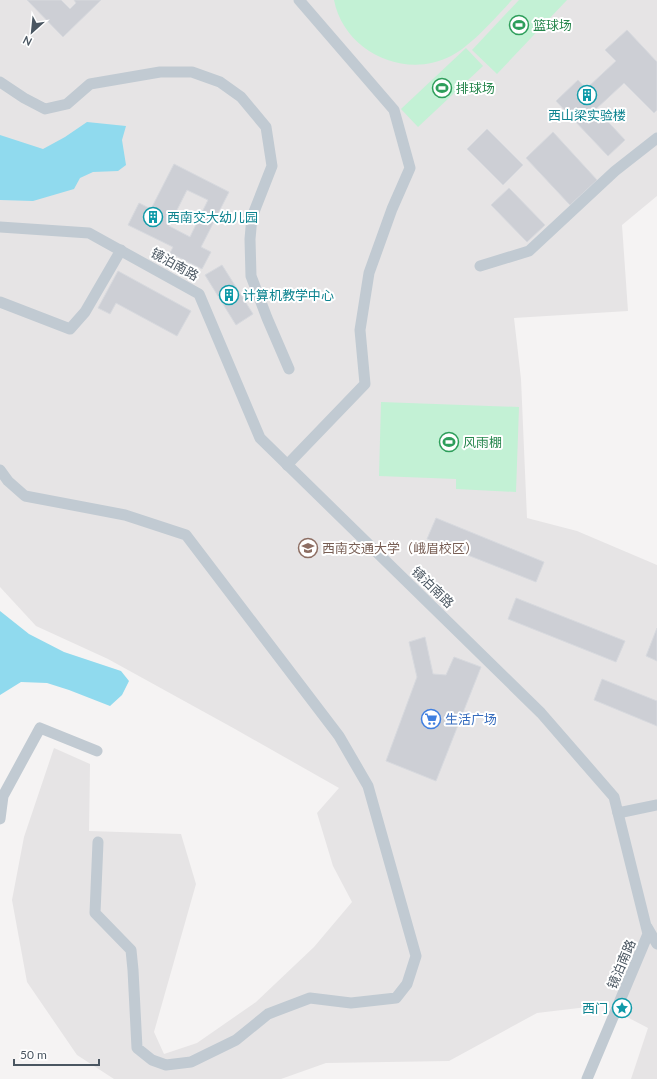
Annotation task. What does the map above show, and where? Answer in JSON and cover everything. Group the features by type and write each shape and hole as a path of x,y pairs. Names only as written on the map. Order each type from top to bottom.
{"street":[{"path":"287,465 365,384 360,330 369,272 392,209 410,168 394,110 299,0"},
{"path":"0,82 24,98 45,109 67,104 90,84 160,72 192,72 220,82 241,97 266,127 272,166 252,217 250,239 251,276 288,369"},
{"path":"480,266 529,251 615,171 657,138"},
{"name":"镜泊南路","path":"0,228 89,233 199,294 260,438 541,713 614,797 648,934 587,1079"},
{"path":"0,302 70,329 85,312 121,250"},
{"path":"0,470 8,481 25,496 125,515 186,535 339,736 368,786 416,956 407,984 396,998 351,1003 310,998 268,1014 236,1040 191,1062 166,1065 152,1060 137,1048 133,970 130,950 95,913 98,842"},
{"path":"0,819 3,796 40,728 97,751"},
{"path":"618,813 657,805"},
{"path":"646,925 657,944"}],"shaded area":[{"name":"西南交通大学（峨眉校区）","path":"0,0 657,0 657,196 622,225 628,311 514,318 521,379 527,518 577,531 657,565 657,1079 631,1079 648,1028 604,1005 537,1013 449,1061 326,1063 281,1079 114,1079 77,1055 27,982 12,900 24,837 54,748 90,764 89,831 181,834 196,884 154,1032 164,1054 197,1043 256,1002 314,947 352,902 333,866 317,813 339,788 108,659 36,626 0,587"}],"green space":[{"path":"334,0 512,0 483,30 459,51 433,63 415,65 396,63 363,47 350,34 340,18"},
{"name":"篮球场","path":"519,0 567,0 497,74 472,50"},
{"name":"排球场","path":"466,48 483,66 418,127 401,109"},
{"name":"风雨棚","path":"381,402 519,407 516,492 456,489 456,479 379,476"}],"water":[{"path":"87,122 126,126 122,140 126,165 118,171 93,172 80,178 74,189 33,201 0,200 0,135 43,149 65,137"},
{"path":"0,611 29,634 64,652 121,671 129,681 122,695 110,706 47,683 21,682 0,695"}],"building":[{"path":"27,0 61,0 70,9 76,3 74,0 101,0 63,37"},
{"name":"西山梁实验楼","path":"627,30 657,62 657,110 654,113 624,83 596,109 625,140 608,156 556,101 578,80 586,89 616,61 605,50"},
{"path":"487,129 523,165 503,185 467,149"},
{"path":"553,132 597,180 570,205 526,158"},
{"name":"西南交大幼儿园","path":"174,164 229,192 201,247 211,252 202,269 170,253 173,247 128,225 139,203 151,209","holes":["187,190 208,200 190,237 169,226"]},
{"path":"509,188 545,225 527,242 491,205"},
{"name":"计算机教学中心","path":"222,265 253,314 236,325 205,275"},
{"path":"118,271 191,311 177,336 116,303 110,314 98,308"},
{"path":"436,518 544,562 536,582 427,539"},
{"path":"516,598 625,641 616,662 508,619"},
{"path":"657,628 657,661 646,656"},
{"name":"生活广场","path":"425,637 433,674 446,675 454,657 481,667 436,781 386,761 417,677 409,642"},
{"path":"602,679 657,701 657,726 594,700"}],"place":[{"name":"篮球场","path":"519,25"},
{"name":"排球场","path":"442,88"},
{"name":"西山梁实验楼","path":"587,95"},
{"name":"西南交大幼儿园","path":"153,217"},
{"name":"计算机教学中心","path":"229,295"},
{"name":"风雨棚","path":"449,442"},
{"name":"西南交通大学（峨眉校区）","path":"308,548"},
{"name":"生活广场","path":"431,719"},
{"name":"西门","path":"622,1008"}]}
